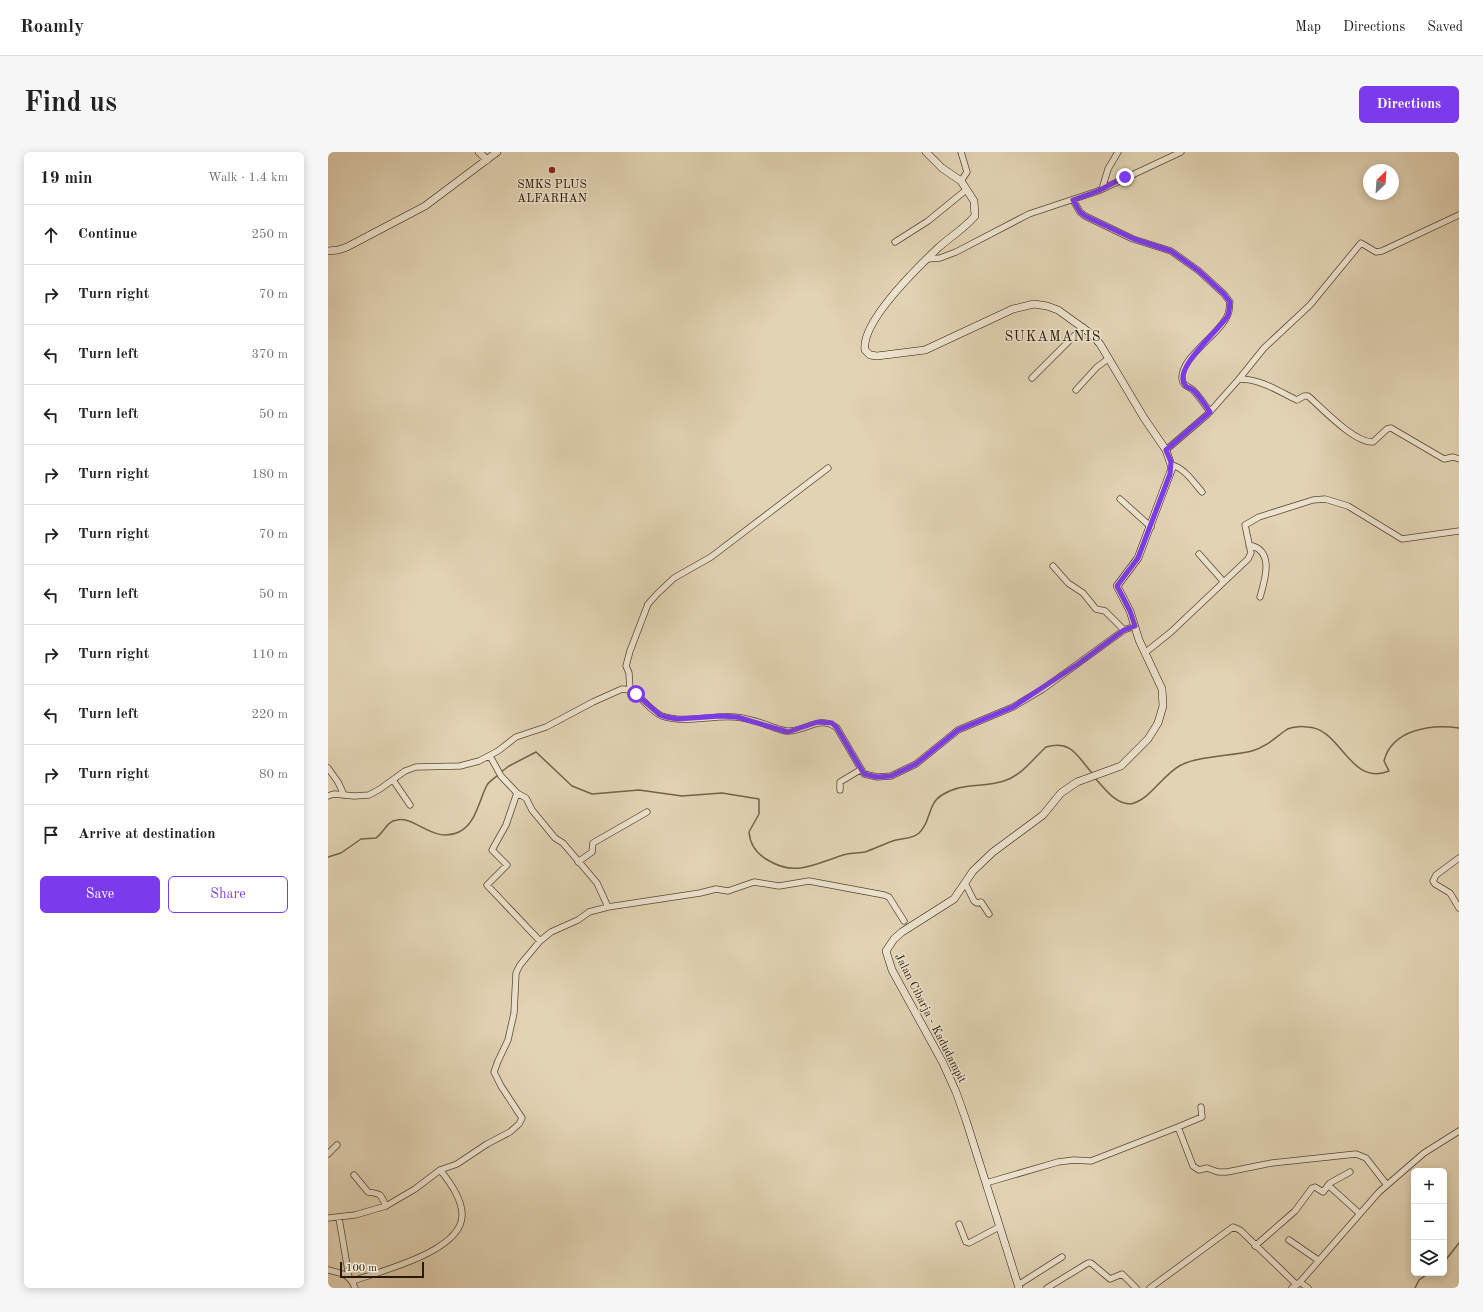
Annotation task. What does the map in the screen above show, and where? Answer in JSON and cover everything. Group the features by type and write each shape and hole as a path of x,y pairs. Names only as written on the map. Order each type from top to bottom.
{"street":[{"path":"478,152 487,160"},
{"path":"328,251 342,249 416,212 497,152"},
{"path":"926,152 942,168 961,181 974,201 975,216 927,259 890,297 866,339 865,350 870,355 877,356 891,356 925,350 1013,309 1034,304 1047,306 1058,310 1083,327 1100,344 1144,418 1166,450 1172,465 1179,468 1202,492"},
{"path":"961,152 967,172 961,181"},
{"path":"1102,189 1108,169 1118,152"},
{"path":"927,259 940,258 1029,214 1102,189 1181,152"},
{"path":"895,242 928,221 966,190"},
{"path":"1073,200 1080,212 1085,216 1134,239 1171,251 1199,271 1224,294 1230,302 1228,315 1220,327 1195,353 1186,367 1182,379 1185,386 1192,390 1210,412"},
{"path":"1166,450 1210,412 1240,379 1264,348 1310,305 1361,244 1376,252 1379,252 1459,215"},
{"path":"1032,378 1083,327"},
{"path":"1076,390 1099,365 1108,359"},
{"path":"1240,379 1258,382 1297,400 1308,396 1336,422 1366,441 1373,442 1387,429 1391,428 1444,459 1453,456 1459,459"},
{"name":"Jalan Cibarja - Kadudampit","path":"1018,1286 956,1092 943,1063 892,970 886,951 894,939 902,932 954,899 973,871 993,852 1043,815 1061,793 1078,782 1121,766 1148,738 1161,715 1163,696 1162,688 1130,611 1117,586 1138,558 1151,528 1172,465"},
{"path":"630,691 630,673 626,666 630,651 648,604 674,578 711,557 828,468"},
{"path":"1120,499 1151,528"},
{"path":"1146,652 1170,632 1248,559 1251,553 1245,529 1247,523 1265,515 1313,500 1325,499 1348,506 1402,538 1459,531"},
{"path":"1249,545 1260,551 1265,561 1267,574 1260,597"},
{"path":"1199,554 1223,581"},
{"path":"1053,566 1068,583 1083,593 1096,609 1105,611 1124,630"},
{"path":"328,796 334,794 359,796 369,795 410,768 431,765 466,765 490,756 516,737 546,727 607,695 622,689 630,691 660,715 678,719 720,716 737,717 788,732 818,722 832,723 837,728 860,770 867,776 877,777 900,773 916,764 958,730 1013,707 1078,664 1124,630 1135,626"},
{"path":"490,756 501,776 517,793 526,798 532,810 555,838 563,843 597,883 608,907"},
{"path":"328,768 338,782 344,795"},
{"path":"840,790 840,782 860,770"},
{"path":"393,780 410,805"},
{"path":"517,793 506,825 492,850 507,865 487,885 540,941"},
{"path":"578,862 592,852 593,843 647,812"},
{"path":"1459,858 1436,875 1433,881 1435,884 1450,893 1459,908"},
{"path":"328,1218 339,1218 368,1213 386,1206 415,1190 440,1170 457,1164 487,1144 510,1132 522,1120 496,1076 494,1069 508,1040 514,1012 516,973 540,941 551,932 578,920 589,912 608,907 700,893 716,888 728,891 754,882 779,886 809,881 889,897 904,921"},
{"path":"965,883 974,901 977,903 981,902 989,914"},
{"path":"986,1183 1058,1162 1091,1160 1202,1117 1201,1106"},
{"path":"1178,1127 1193,1166 1199,1170 1207,1168 1218,1172 1227,1172 1272,1163 1356,1154 1366,1158 1388,1184"},
{"path":"1296,1285 1359,1213 1388,1184 1424,1153 1459,1131"},
{"path":"328,1154 337,1145"},
{"path":"328,1270 351,1279 416,1258 453,1237 461,1224 462,1214 452,1186 440,1170"},
{"path":"1255,1246 1295,1211 1312,1188 1315,1187 1323,1192 1328,1185 1350,1172"},
{"path":"354,1175 366,1190 378,1192 386,1206"},
{"path":"1328,1185 1359,1213"},
{"path":"339,1218 351,1279 355,1288"},
{"path":"959,1224 966,1242 969,1243 1000,1227"},
{"path":"1150,1288 1233,1227 1240,1230 1296,1285 1308,1288"},
{"path":"1289,1240 1318,1260"},
{"path":"1018,1286 1062,1257"},
{"path":"1046,1288 1088,1263 1091,1263 1110,1279 1119,1275 1124,1275 1136,1288"}],"waterway":[{"path":"1095,778 1115,799 1131,804 1145,797 1174,769 1181,765 1206,758 1252,751 1266,745 1293,727 1307,727 1319,730 1329,736 1354,764 1364,771 1375,774 1389,771 1384,761 1388,750 1404,735 1426,728 1459,728"},
{"path":"501,772 509,766 536,752 572,786 592,794 639,790 682,796 722,793 759,799 759,814 749,832 751,840 754,847 762,857 777,865 788,868 807,867 847,854 865,852 896,840 914,836 923,829 931,808 937,799 942,795 957,788 996,783 1010,779 1026,767 1046,747 1055,745 1068,748 1078,755 1092,773"},
{"path":"328,857 341,853 361,839 376,838 391,822 397,820 411,822 441,835 450,835 459,832 465,828 473,818 487,785 498,775"},
{"path":"1447,1258 1459,1243"},
{"path":"1415,1288 1419,1280 1425,1276"}],"place":[{"name":"SMKS PLUS ALFARHAN","path":"552,170"}],"district":[{"name":"SUKAMANIS","path":"1053,336"}],"route":[{"path":"636,694 660,715 678,719 720,716 737,717 772,726 788,732 798,730 818,722 832,723 837,728 860,770 864,774 867,776 877,777 891,776 916,764 958,730 1013,707 1043,689 1124,630 1135,626 1126,602 1117,586 1138,558 1170,474 1172,468 1166,450 1210,412 1192,390 1185,386 1182,379 1186,367 1195,353 1220,327 1228,315 1230,302 1224,294 1199,271 1171,251 1134,239 1085,216 1076,207 1073,200 1098,191 1125,177"}]}
